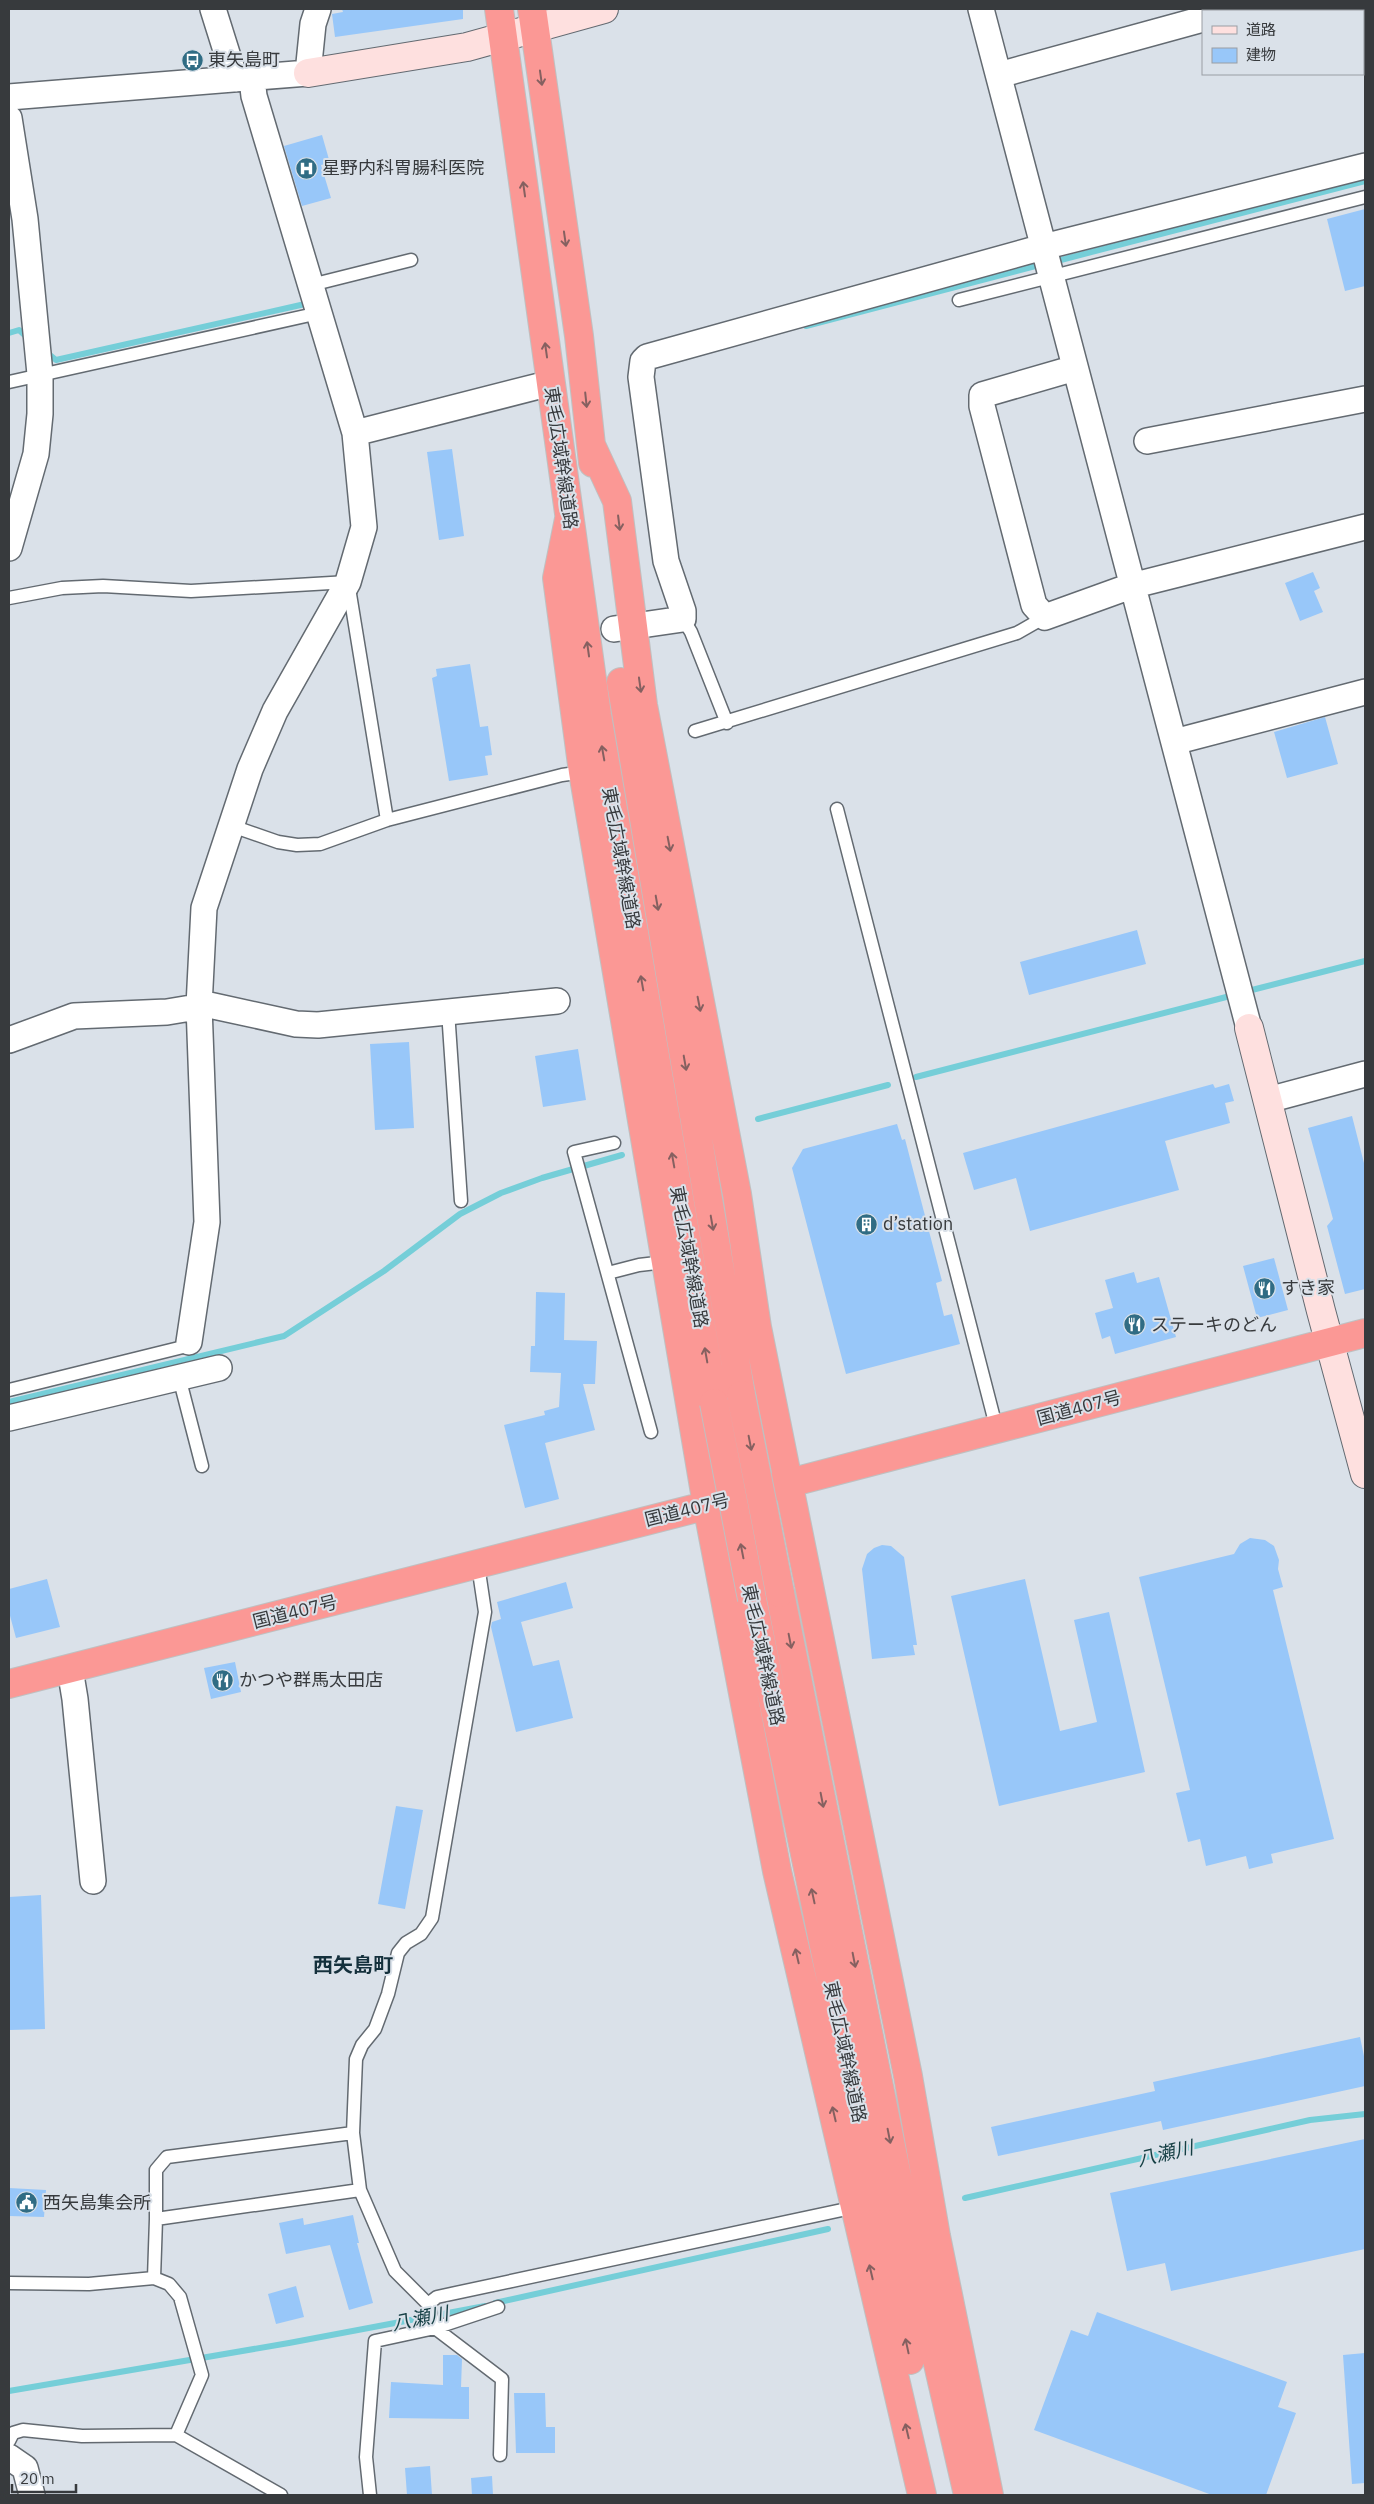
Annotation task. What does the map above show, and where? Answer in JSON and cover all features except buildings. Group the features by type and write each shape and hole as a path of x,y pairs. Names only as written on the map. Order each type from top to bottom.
{"highway":[{"name":"東毛広域幹線道路","path":"499,9 597,715 714,1403 752,1599 884,2240 940,2495"},
{"name":"東毛広域幹線道路","path":"533,19 579,336 591,445 617,502 626,716 741,1395 911,2246 968,2495"},
{"path":"569,519 557,578 583,772 707,1505 777,1871 922,2495"},
{"path":"623,628 645,715 737,1194 757,1327 906,2066 936,2236 989,2495"},
{"name":"国道407号","path":"9,1684 478,1565 1365,1333"}],"street":[{"path":"189,1342 207,1222 199,1006 204,908 250,769 275,711 348,582 364,527 355,433 254,96 244,79 213,9"},
{"path":"308,73 313,24 318,9"},
{"path":"9,97 308,73 435,54 502,39 533,19 604,9"},
{"path":"981,9 1365,1474"},
{"path":"999,75 1202,19"},
{"path":"9,118 25,219 40,374 40,414 36,454 9,548"},
{"path":"623,628 683,619 683,611 670,577 664,552 641,377 643,361 647,357 1044,247 1365,166"},
{"path":"1075,368 982,395 982,406 1034,605 1045,617 1131,586 1365,527"},
{"path":"355,433 551,383"},
{"path":"1147,441 1365,399"},
{"path":"1174,742 1365,692"},
{"path":"9,1040 74,1016 167,1012 209,1005 296,1024 318,1025 557,1000"},
{"path":"1268,1100 1365,1074"},
{"path":"9,1418 219,1368"},
{"path":"70,1669 75,1699 93,1881"},
{"path":"9,2457 25,2468 32,2495"}],"lane":[{"path":"959,300 1052,278 1365,197"},
{"path":"310,285 411,260"},
{"path":"9,382 319,313"},
{"path":"9,598 62,588 103,586 191,591 348,582 386,820"},
{"path":"695,731 727,723 1018,634 1045,617"},
{"path":"683,619 691,632 727,723"},
{"path":"232,826 278,842 297,845 320,844 386,820 562,775 583,772"},
{"path":"837,809 996,1430"},
{"path":"448,1011 461,1201"},
{"path":"614,1143 574,1152 652,1432"},
{"path":"608,1273 665,1262"},
{"path":"9,1390 183,1347 189,1342"},
{"path":"179,1378 202,1466"},
{"path":"478,1565 485,1612 432,1918 421,1934 406,1943 398,1953 388,1994 375,2029 362,2045 356,2059 353,2133 360,2190 395,2271 428,2304 434,2325 502,2379 500,2455"},
{"path":"154,2278 156,2170 167,2157 353,2133"},
{"path":"156,2219 360,2190"},
{"path":"428,2304 437,2297 856,2207"},
{"path":"9,2283 90,2284 154,2278 169,2284 180,2298 202,2375 176,2435"},
{"path":"370,2495 366,2457 375,2340 498,2307"},
{"path":"9,2441 13,2433 22,2430 82,2436 176,2435 281,2495"}],"waterway":[{"path":"1053,262 1365,181"},
{"path":"806,326 1043,264"},
{"path":"45,351 56,360 305,304 307,309"},
{"path":"9,333 19,330 29,339"},
{"path":"1244,992 1365,961"},
{"path":"916,1077 1234,995"},
{"path":"758,1119 888,1085"},
{"path":"9,1402 284,1336 384,1271 460,1214 501,1193 542,1178 622,1155"},
{"name":"八瀬川","path":"965,2198 1310,2120 1365,2114"},
{"name":"八瀬川","path":"495,2303 828,2229"},
{"name":"八瀬川","path":"9,2391 289,2343 485,2306"}],"place":[{"name":"東矢島町","path":"192,60"},
{"name":"星野内科胃腸科医院","path":"306,168"},
{"name":"d’station","path":"867,1224"},
{"name":"すき家","path":"1265,1288"},
{"name":"ステーキのどん","path":"1135,1325"},
{"name":"かつや群馬太田店","path":"223,1680"},
{"name":"西矢島集会所","path":"27,2203"}],"district":[{"name":"西矢島町","path":"353,1965"}]}
